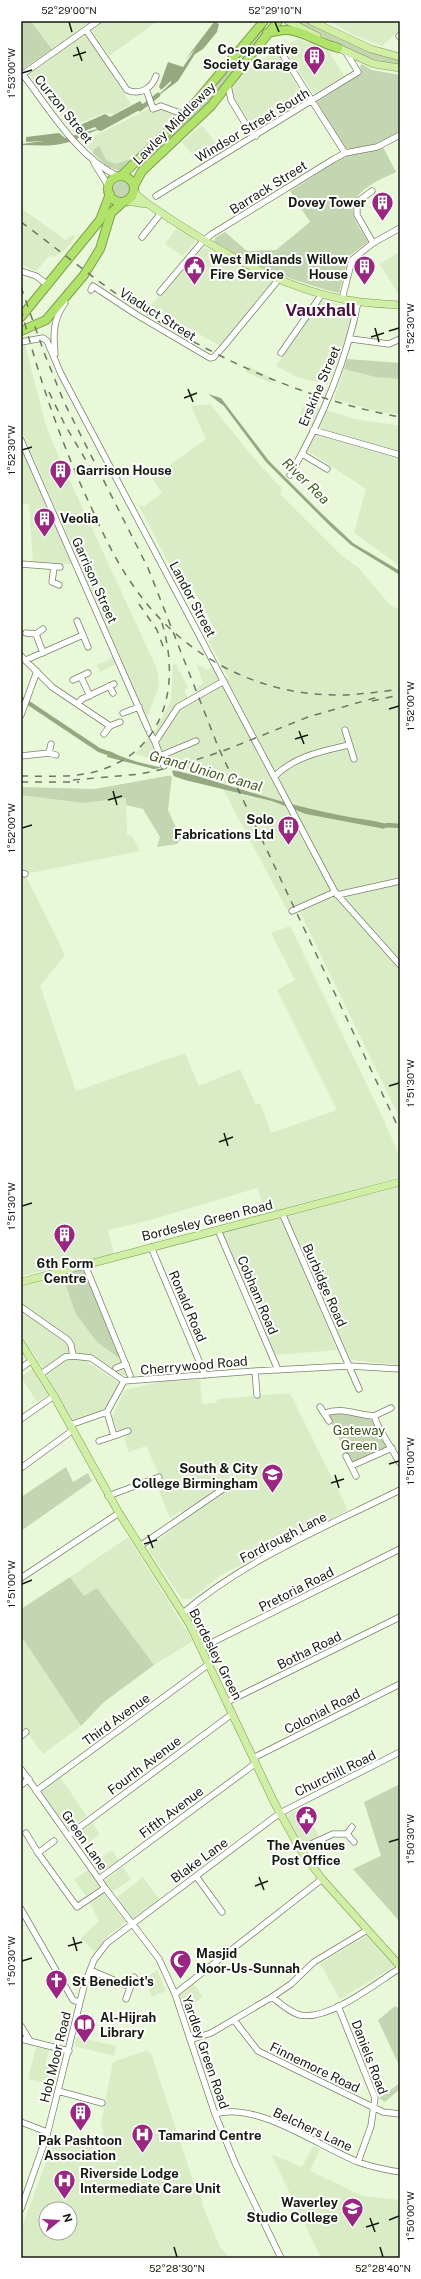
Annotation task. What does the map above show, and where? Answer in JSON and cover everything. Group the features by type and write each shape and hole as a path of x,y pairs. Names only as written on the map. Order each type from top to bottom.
{"highway":[{"name":"Lawley Middleway","path":"120,177 181,119 264,21"},
{"name":"Lawley Middleway","path":"134,188 142,171 192,125 220,95 267,33 278,21"},
{"path":"267,33 287,30 298,32 324,45 338,48"},
{"path":"21,317 100,220 114,179 120,177 129,179 134,188 132,196 111,213 100,250 84,275 46,320 21,331"},
{"path":"109,190 117,201 125,201"}],"main road":[{"path":"288,21 347,54 374,64 400,68"},
{"path":"311,21 371,49 400,57"},
{"path":"134,188 148,204 223,252 279,279 322,294 342,299 358,302 400,305"},
{"path":"125,201 148,204"},
{"name":"Bordesley Green Road","path":"21,1282 151,1246 400,1182"},
{"name":"Bordesley Green","path":"21,1343 54,1396 108,1496 182,1613 209,1664 280,1813 300,1849 322,1879 400,1967"}],"street":[{"path":"22,73 98,21"},
{"path":"86,30 127,90 137,92 146,89 151,86 156,76"},
{"path":"281,52 345,153 377,147 400,135"},
{"name":"Windsor Street South","path":"156,196 312,102 358,72 347,54"},
{"name":"Curzon Street","path":"22,73 69,134 92,159 120,177"},
{"path":"228,86 231,100 252,135 256,136"},
{"path":"146,89 151,104 180,113"},
{"path":"220,95 231,100"},
{"name":"Barrack Street","path":"160,292 204,240 345,153"},
{"name":"Curzon Street","path":"92,159 109,190"},
{"path":"372,191 357,202 356,209 373,243"},
{"path":"142,237 161,213"},
{"path":"342,299 352,260 373,243 400,228"},
{"path":"21,271 36,276 48,285"},
{"path":"56,362 54,331 56,318 84,275"},
{"name":"Viaduct Street","path":"92,288 208,358 213,357 279,279"},
{"path":"281,353 322,294"},
{"name":"Erskine Street","path":"290,475 313,430 351,339 358,302"},
{"name":"Landor Street","path":"21,342 45,338 56,362 275,776 284,797 336,893 400,965"},
{"path":"351,339 389,344 400,339"},
{"path":"313,430 400,455"},
{"name":"Garrison Street","path":"21,440 149,731 156,740 164,766"},
{"path":"302,454 327,469"},
{"path":"21,564 57,567 51,584 59,585"},
{"path":"77,621 88,647"},
{"path":"26,633 36,634 43,629"},
{"path":"36,634 43,652"},
{"path":"26,660 83,635"},
{"path":"21,656 52,687 110,726"},
{"path":"21,715 37,671"},
{"path":"72,680 88,673"},
{"path":"81,676 90,696"},
{"path":"156,740 178,707 224,681"},
{"path":"77,704 82,699 111,685 113,693"},
{"path":"123,713 139,707"},
{"path":"104,734 110,726 120,722"},
{"path":"345,730 354,758"},
{"path":"160,756 196,741"},
{"path":"49,753 51,744"},
{"path":"275,776 285,766 314,754 349,745"},
{"path":"21,756 49,753 56,755"},
{"path":"292,911 336,893 400,881"},
{"name":"Burbidge Road","path":"282,1213 359,1388"},
{"name":"Cobham Road","path":"218,1230 278,1370"},
{"name":"Ronald Road","path":"151,1246 205,1375"},
{"path":"84,1265 130,1375"},
{"path":"21,1307 68,1340 71,1345 73,1356 65,1357 41,1374"},
{"name":"Cherrywood Road","path":"73,1356 91,1358 124,1381 255,1371 349,1366 400,1369"},
{"path":"21,1368 28,1363"},
{"path":"116,1368 126,1364"},
{"path":"255,1371 256,1395"},
{"path":"21,1468 71,1427 107,1412 124,1381"},
{"path":"21,1419 54,1396"},
{"path":"320,1407 326,1413 329,1421"},
{"path":"326,1413 335,1410 348,1410 363,1416 374,1416 391,1408"},
{"path":"107,1412 114,1436"},
{"path":"374,1416 378,1428 392,1448 400,1463"},
{"path":"99,1442 128,1431"},
{"path":"351,1466 392,1448"},
{"path":"346,1456 356,1476"},
{"path":"108,1496 159,1477"},
{"path":"140,1546 223,1489"},
{"name":"Fordrough Lane","path":"182,1613 225,1580 297,1541 400,1490"},
{"path":"21,1578 119,1513"},
{"name":"Pretoria Road","path":"201,1648 400,1549"},
{"name":"Botha Road","path":"227,1702 400,1617"},
{"name":"Third Avenue","path":"36,1791 209,1664"},
{"name":"Colonial Road","path":"255,1761 400,1684"},
{"name":"Fourth Avenue","path":"68,1835 232,1714"},
{"name":"Churchill Road","path":"280,1813 400,1752"},
{"name":"Fifth Avenue","path":"99,1879 255,1761"},
{"name":"Green Lane","path":"21,1769 131,1924"},
{"path":"21,1785 28,1779"},
{"name":"Blake Lane","path":"131,1924 280,1813"},
{"path":"347,1834 352,1827"},
{"path":"26,1833 38,1853 77,1907 105,1888"},
{"path":"300,1849 332,1834 347,1834 354,1842"},
{"path":"38,1853 54,1841"},
{"path":"196,1876 222,1912"},
{"path":"175,1994 322,1879"},
{"path":"21,1909 73,2000 80,2002"},
{"name":"Hob Moor Road","path":"21,2209 22,2200 48,2132 80,2002 90,1970 107,1943 131,1924"},
{"name":"Yardley Green Road","path":"131,1924 159,1959 175,1994 215,2114 236,2166 281,2258"},
{"path":"190,2040 211,2033 272,1997 291,1984 314,1962 367,1930"},
{"path":"272,1997 286,2009 300,2015 320,2014 338,2006 400,1967"},
{"path":"90,1970 130,1987"},
{"path":"126,1999 134,1977"},
{"name":"Daniels Road","path":"338,2006 376,2098 371,2126 358,2162"},
{"name":"Finnemore Road","path":"234,2020 258,2051 383,2112 400,2114"},
{"path":"21,2026 30,2041"},
{"path":"21,2039 69,2051"},
{"path":"58,2091 102,2103"},
{"name":"Belchers Lane","path":"215,2114 234,2112 267,2118 358,2162 386,2170 400,2172"},
{"path":"21,2122 48,2132"}],"shaded area":[{"path":"31,21 91,21 53,49"},
{"path":"105,21 158,21 109,56 91,30"},
{"path":"329,21 400,21 400,30 382,46 354,35"},
{"path":"214,22 219,24 217,32 203,49 195,54 178,81 154,99 171,83 171,81 161,90 159,87 168,62 183,67 196,48 185,60"},
{"path":"85,33 131,104 114,114 105,113 77,124 74,133 29,75"},
{"path":"298,39 328,50 345,77 315,96 283,47"},
{"path":"276,50 306,100 259,131 252,129 230,92 246,71"},
{"path":"140,101 145,107 101,131 97,130 73,141 54,145 21,145 44,141 26,142 26,137 59,133 65,138 97,129 95,127 82,132 78,126 105,114 110,117"},
{"path":"155,106 181,116 120,171 108,167 82,142"},
{"path":"202,125 222,152 201,165 182,142"},
{"path":"21,208 65,240 74,235 75,238 63,252 53,257 49,256 36,271 21,265"},
{"path":"178,226 196,241 182,256 165,244"},
{"path":"204,247 231,262 274,281 220,346 150,306"},
{"path":"400,252 400,297 380,264"},
{"path":"321,301 352,306 349,332 328,384 299,378 276,366"},
{"path":"25,345 45,422 55,448 157,669 159,686 147,718 21,429 21,346"},
{"path":"248,366 273,379 272,383 245,372"},
{"path":"344,369 375,377 400,379 400,414 380,412 334,399"},
{"path":"208,394 221,398 269,461 320,512 353,543 400,571 400,575 351,545 330,526 266,462 224,406"},
{"path":"305,403 355,419 400,426 400,566 354,533 366,489 311,453 298,451 312,425 298,418"},
{"path":"210,404 252,456 282,489 280,494 342,556 358,567 390,605 400,610 400,1119 300,912 299,904 287,910 223,789 254,798 252,791 219,782 210,765 193,770 180,768 173,764 161,768 159,761 135,754 155,731 171,700 173,664 177,664 178,671 180,671 188,688 185,689 185,693 191,703 202,698 196,690 203,683 196,664 207,670 213,667 231,682 208,640 217,633 191,585 185,579 178,581 139,506 145,506 162,493 152,478 206,439 191,406"},
{"name":"Veolia","path":"21,447 72,564 33,562 29,504 21,504"},
{"path":"113,657 116,664 100,672 97,665"},
{"path":"109,751 130,760 197,776 282,801 346,817 371,820 392,825 392,827 384,828 385,829 306,814 272,801 185,780 150,768 107,757"},
{"path":"21,795 83,803 126,798 127,834 133,837 140,851 25,874 65,955 40,986 76,1091 185,1053 199,1086 240,1069 256,1105 260,1103 271,1133 337,1110 277,990 295,980 271,933 290,926 383,1118 400,1158 400,1177 267,1216 257,1188 147,1221 108,1230 114,1254 21,1276"},
{"path":"400,1185 400,1365 351,1360 318,1290 313,1292 337,1350 275,1355 223,1233"},
{"path":"62,1274 75,1312 98,1343 123,1361 128,1376 122,1375 87,1354 83,1359 116,1381 118,1385 106,1411 73,1422 42,1367 21,1335 21,1286"},
{"path":"33,1368 49,1394 37,1402 21,1377"},
{"path":"200,1380 202,1404 215,1403 219,1399 290,1393 348,1510 285,1544 221,1575 191,1599 182,1599 148,1549 186,1518 181,1511 170,1518 156,1483 162,1481 146,1446 129,1452 124,1438 129,1434 127,1428 117,1431 112,1416 125,1390 163,1381"},
{"path":"128,1537 193,1641 154,1665 97,1588 84,1596 70,1577"},
{"path":"21,1636 81,1726 43,1754 21,1724"},
{"path":"60,1777 87,1816 68,1829 40,1791"},
{"path":"304,1806 319,1836 302,1844 286,1815"},
{"path":"92,1823 100,1834 82,1847 73,1836"},
{"path":"112,1850 119,1861 99,1873 93,1863"},
{"path":"123,1867 131,1879 112,1892 104,1881"},
{"path":"88,1870 100,1886 86,1896 74,1880"},
{"path":"143,1877 160,1900 132,1920 116,1898"},
{"path":"104,1892 126,1922 109,1935 95,1952 81,1938 99,1921 90,1903"},
{"path":"367,1935 395,1966 340,1999 320,1964"},
{"path":"157,1970 166,1991 152,1997 144,1979"},
{"path":"193,1983 203,1997 195,2003 183,2008 179,1993"},
{"path":"77,2037 116,2046 114,2056 74,2046"},
{"path":"36,2047 49,2050 46,2063 59,2066 54,2085 28,2079"},
{"name":"Tamarind Centre","path":"148,2050 149,2053 151,2053 194,2184 201,2196 203,2207 220,2247 230,2258 21,2258 23,2224 56,2136 102,2151 104,2136 101,2124 113,2062"},
{"name":"Waverley Studio College","path":"313,2146 320,2149 310,2171 363,2196 400,2200 400,2258 321,2258 271,2154 302,2167"}],"green space":[{"path":"21,21 31,21 52,49 23,69 21,67"},
{"path":"302,21 308,21 369,51 400,60 400,66 357,55 300,24"},
{"path":"263,28 265,29 214,98 148,161 145,158 238,59"},
{"path":"362,64 372,70 400,75 400,131 377,145 346,149 317,102 361,73 360,66"},
{"path":"99,146 106,160 115,164 135,158 120,171 108,167 93,153 94,149"},
{"path":"383,147 396,172 367,187 356,199 353,206 353,214 368,242 349,256 339,293 306,284 260,266 214,242 215,238 225,232 247,251 276,250 310,222 290,191 348,154"},
{"path":"122,181 128,184 131,190 128,196 122,199 116,196 113,190 116,184"},
{"path":"347,359 400,363 400,379 375,377 344,369"},
{"path":"172,775 168,810 181,839 177,844 157,847 160,837 143,809 126,805 126,798 83,803 21,795 21,787 95,789"},
{"path":"83,1268 123,1361 98,1343 75,1312 62,1274"},
{"name":"Gateway Green","path":"337,1412 373,1420 387,1444 387,1449 354,1464 351,1463 329,1418 330,1415"},
{"path":"66,1467 73,1482 88,1473 92,1481 21,1531 21,1497"},
{"path":"70,1577 84,1596 97,1588 154,1665 104,1702 81,1726 21,1636 21,1609"},
{"path":"400,1784 400,1922 353,1869 381,1856 364,1802"},
{"path":"395,2006 400,2009 400,2067 378,2020"},
{"path":"400,2083 400,2089 385,2102 379,2098"}],"pier":[{"path":"164,767 177,769 172,771 174,777 150,770"}],"waterway":[{"path":"140,109 158,95"},
{"name":"Grand Union Canal","path":"21,698 99,750 113,755"},
{"name":"Grand Union Canal","path":"387,825 400,826"}],"railway":[{"path":"21,222 102,284 130,303 161,323 226,358 259,374 294,388 364,409 400,417"},
{"path":"21,287 45,355 64,402 148,568 219,749 400,1131"},
{"path":"21,309 35,360 70,460 100,528 130,581 149,606 170,628 193,648 219,664 246,677 275,687 306,693 337,695 361,694 400,689"},
{"path":"49,392 65,425 94,474"},
{"path":"139,604 157,630 164,649"},
{"path":"21,776 67,776 94,772 118,763 137,750 152,733 162,714 168,693 169,670 167,647 162,623"},
{"path":"372,701 400,695"},
{"path":"73,780 140,774 177,766 223,751 308,717 378,697"},
{"path":"21,782 79,782"}],"place":[{"name":"Co-operative Society Garage","path":"314,76"},
{"name":"Dovey Tower","path":"382,222"},
{"name":"West Midlands Fire Service","path":"194,286"},
{"name":"Willow House","path":"364,286"},
{"name":"Garrison House","path":"61,490"},
{"name":"Veolia","path":"44,538"},
{"name":"Solo Fabrications Ltd","path":"289,846"},
{"name":"6th Form Centre","path":"65,1254"},
{"name":"South & City College Birmingham","path":"273,1494"},
{"name":"The Avenues Post Office","path":"306,1836"},
{"name":"Masjid Noor-Us-Sunnah","path":"181,1980"},
{"name":"St Benedict's","path":"56,2000"},
{"name":"Al-Hijrah Library","path":"84,2044"},
{"name":"Pak Pashtoon Association","path":"80,2132"},
{"name":"Tamarind Centre","path":"143,2154"},
{"name":"Riverside Lodge Intermediate Care Unit","path":"65,2200"},
{"name":"Waverley Studio College","path":"353,2228"}],"district":[{"name":"Vauxhall","path":"321,310"}],"water label":[{"name":"River Rea","path":"306,481"}]}
